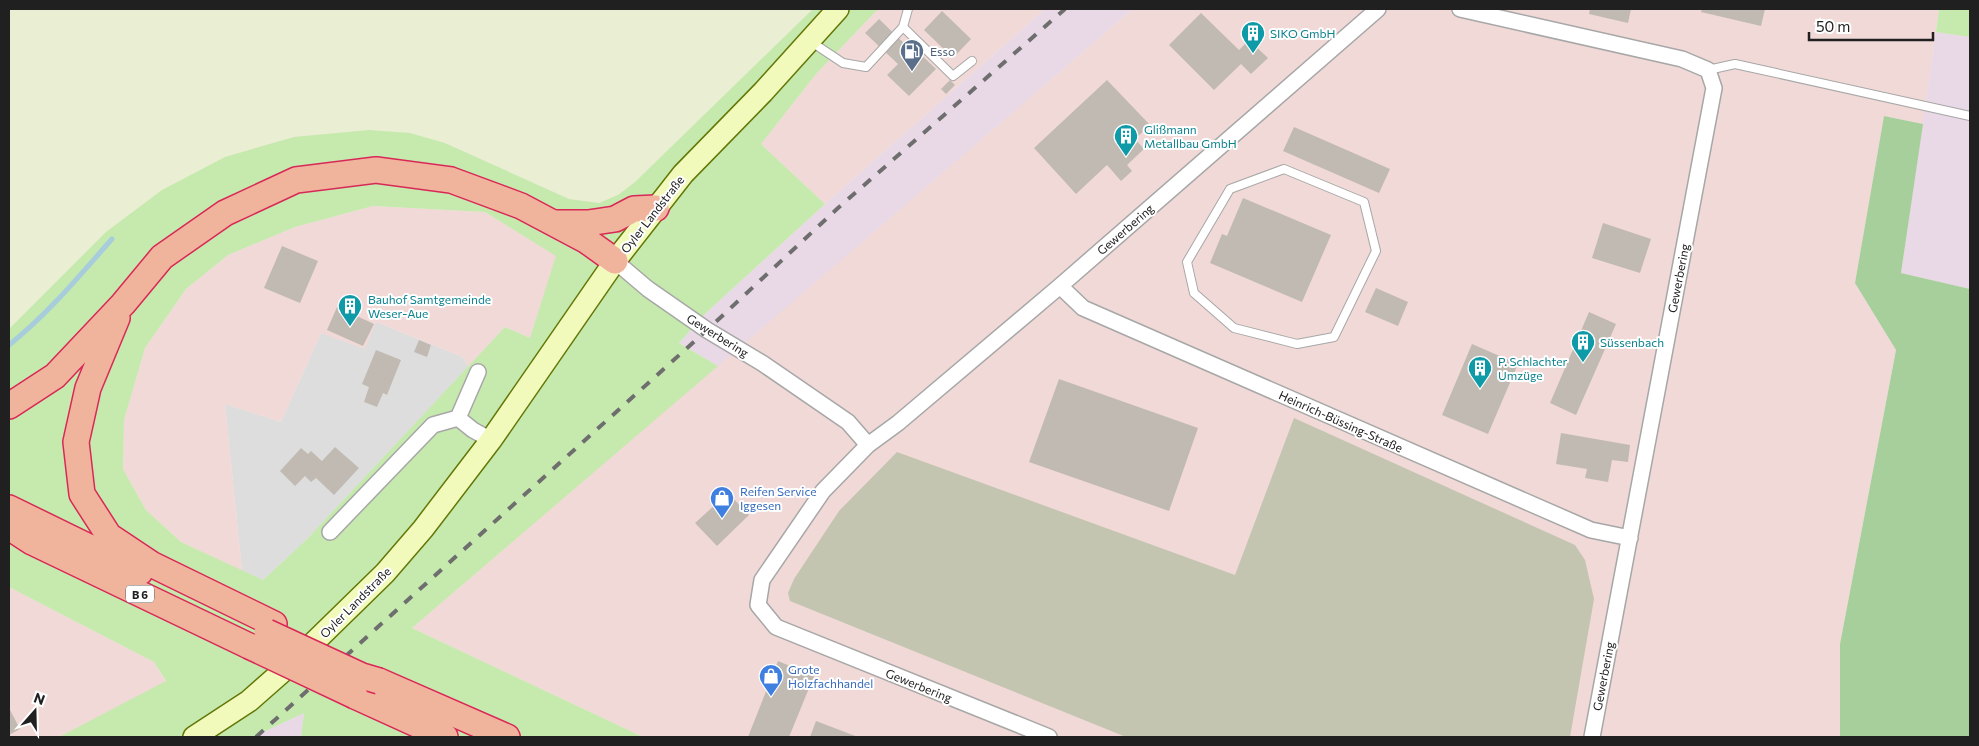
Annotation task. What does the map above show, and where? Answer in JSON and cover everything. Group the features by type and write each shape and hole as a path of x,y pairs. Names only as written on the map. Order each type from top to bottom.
{"highway":[{"path":"9,406 56,376 123,304 162,257 224,213 296,180 376,170 451,180 521,206 587,241 615,261"},
{"path":"555,223 588,223 616,219 634,209 656,208"},
{"path":"123,304 88,388 76,442 82,494 109,536 263,634"},
{"name":"B 6","path":"9,508 263,634 356,696 445,737"},
{"name":"B 6","path":"9,528 20,539 263,634 507,737"}],"main road":[{"name":"Oyler Landstraße","path":"194,737 249,701 344,614 423,529 491,440 615,261 683,174 763,92 808,39 838,9"}],"street":[{"name":"Gewerbering","path":"1049,737 776,626 758,604 762,580 823,491 868,444 898,424 1060,286 1378,9"},
{"path":"1460,9 1506,14 1682,59 1708,70"},
{"name":"Gewerbering","path":"1592,737 1714,88 1708,70"},
{"name":"Gewerbering","path":"615,261 648,289 707,330 762,362 848,422 868,444"},
{"name":"Heinrich-Büssing-Straße","path":"1060,286 1083,308 1590,530 1630,538"},
{"path":"458,418 478,372"},
{"path":"458,418 473,430 491,440"},
{"path":"330,532 433,425 458,418"}],"lane":[{"path":"808,39 843,63 866,67 903,27 908,9"},
{"path":"903,27 953,76 972,61"},
{"path":"1708,70 1735,64 1970,116"},
{"path":"1284,169 1364,202 1376,250 1334,337 1297,344 1234,328 1194,293 1187,262 1230,189 1284,169"}],"shaded area":[{"path":"9,9 813,9 635,182 618,195 599,203 569,199 445,143 410,133 106,232 9,329"},
{"path":"878,9 1045,9 825,204 761,144 816,74"},
{"path":"1045,9 1133,9 718,366 679,343 707,312 825,204"},
{"path":"1133,9 1939,9 1923,124 1884,116 1855,283 1896,350 1840,644 1840,737 643,737 412,628"},
{"path":"1936,32 1970,37 1970,289 1901,273"},
{"path":"373,206 485,212 557,256 530,338 505,327 468,367 463,357 376,322 365,349 321,333 281,422 225,404 242,571 181,542 146,510 123,469 124,420 145,348 186,289 228,255 295,227"},
{"path":"376,322 463,357 468,367 307,539 263,580 242,571 225,404 281,422 321,333"},
{"path":"1294,418 1575,545 1585,560 1594,599 1570,737 1126,737 790,601 788,593 794,579 839,511 897,452 1235,575"},
{"path":"9,587 154,662 166,682 59,737 9,737"},
{"path":"304,713 301,737 253,737"}],"green space":[{"path":"813,9 878,9 816,74 761,144 825,204 707,312 679,343 718,366 412,628 643,737 301,737 304,713 253,737 59,737 166,681 154,662 9,587 9,329 106,232 162,190 225,157 294,137 369,130 410,133 445,143 569,199 599,203 618,195 635,182","holes":["373,206 485,212 556,256 530,338 505,327 307,539 263,580 181,542 146,510 123,469 124,420 145,348 186,289 228,255 295,227"]},
{"path":"1939,9 1970,9 1970,37 1936,32"},
{"path":"1884,116 1923,124 1901,273 1970,289 1970,737 1840,737 1840,644 1896,350 1855,283"}],"building":[{"path":"1590,9 1631,9 1628,23 1589,14"},
{"path":"1702,9 1765,9 1761,26 1701,12"},
{"path":"942,11 971,39 953,58 924,30"},
{"path":"1201,13 1239,50 1249,40 1268,58 1251,74 1241,64 1214,90 1169,45"},
{"path":"879,19 911,50 914,48 936,69 909,96 887,75 898,64 865,33"},
{"path":"950,80 955,85 946,94 941,89"},
{"path":"1107,80 1150,125 1135,139 1144,149 1127,165 1132,171 1121,181 1107,165 1076,194 1034,148"},
{"path":"1294,127 1390,169 1379,193 1283,151"},
{"path":"1243,198 1331,235 1302,302 1210,263 1222,234 1227,236"},
{"path":"1603,223 1651,239 1640,273 1592,258"},
{"path":"282,246 318,261 300,303 264,288"},
{"path":"1376,288 1408,302 1398,326 1365,312"},
{"name":"Bauhof Samtgemeinde Weser-Aue","path":"337,307 374,324 363,346 327,330"},
{"name":"Süssenbach","path":"1589,312 1616,324 1576,415 1550,403"},
{"path":"419,340 431,345 427,357 414,352"},
{"name":"P. Schlachter Umzüge","path":"1472,344 1518,364 1488,434 1442,415"},
{"path":"376,350 401,360 387,395 383,393 377,407 364,402 369,387 362,384"},
{"path":"1059,379 1198,428 1169,511 1029,462"},
{"path":"1561,433 1630,445 1628,462 1612,460 1608,482 1585,478 1587,469 1556,464"},
{"path":"335,447 359,468 334,495 316,478 311,482 305,476 295,486 280,471 301,448 308,454 311,451 322,461"},
{"name":"Reifen Service Iggesen","path":"728,493 749,515 717,546 695,523"},
{"path":"778,661 814,676 789,737 748,737"},
{"path":"9,708 20,729 9,735"},
{"path":"816,721 858,737 810,737"}],"waterway":[{"path":"9,345 50,308 112,239"}],"railway":[{"path":"256,737 707,330 838,208 1065,9"}],"place":[{"name":"SIKO GmbH","path":"1253,54"},
{"name":"Esso","path":"912,72"},
{"name":"Glißmann Metallbau GmbH","path":"1126,157"},
{"name":"Bauhof Samtgemeinde Weser-Aue","path":"350,327"},
{"name":"Süssenbach","path":"1583,363"},
{"name":"P. Schlachter Umzüge","path":"1480,389"},
{"name":"Reifen Service Iggesen","path":"722,519"},
{"name":"Grote Holzfachhandel","path":"771,697"}]}
